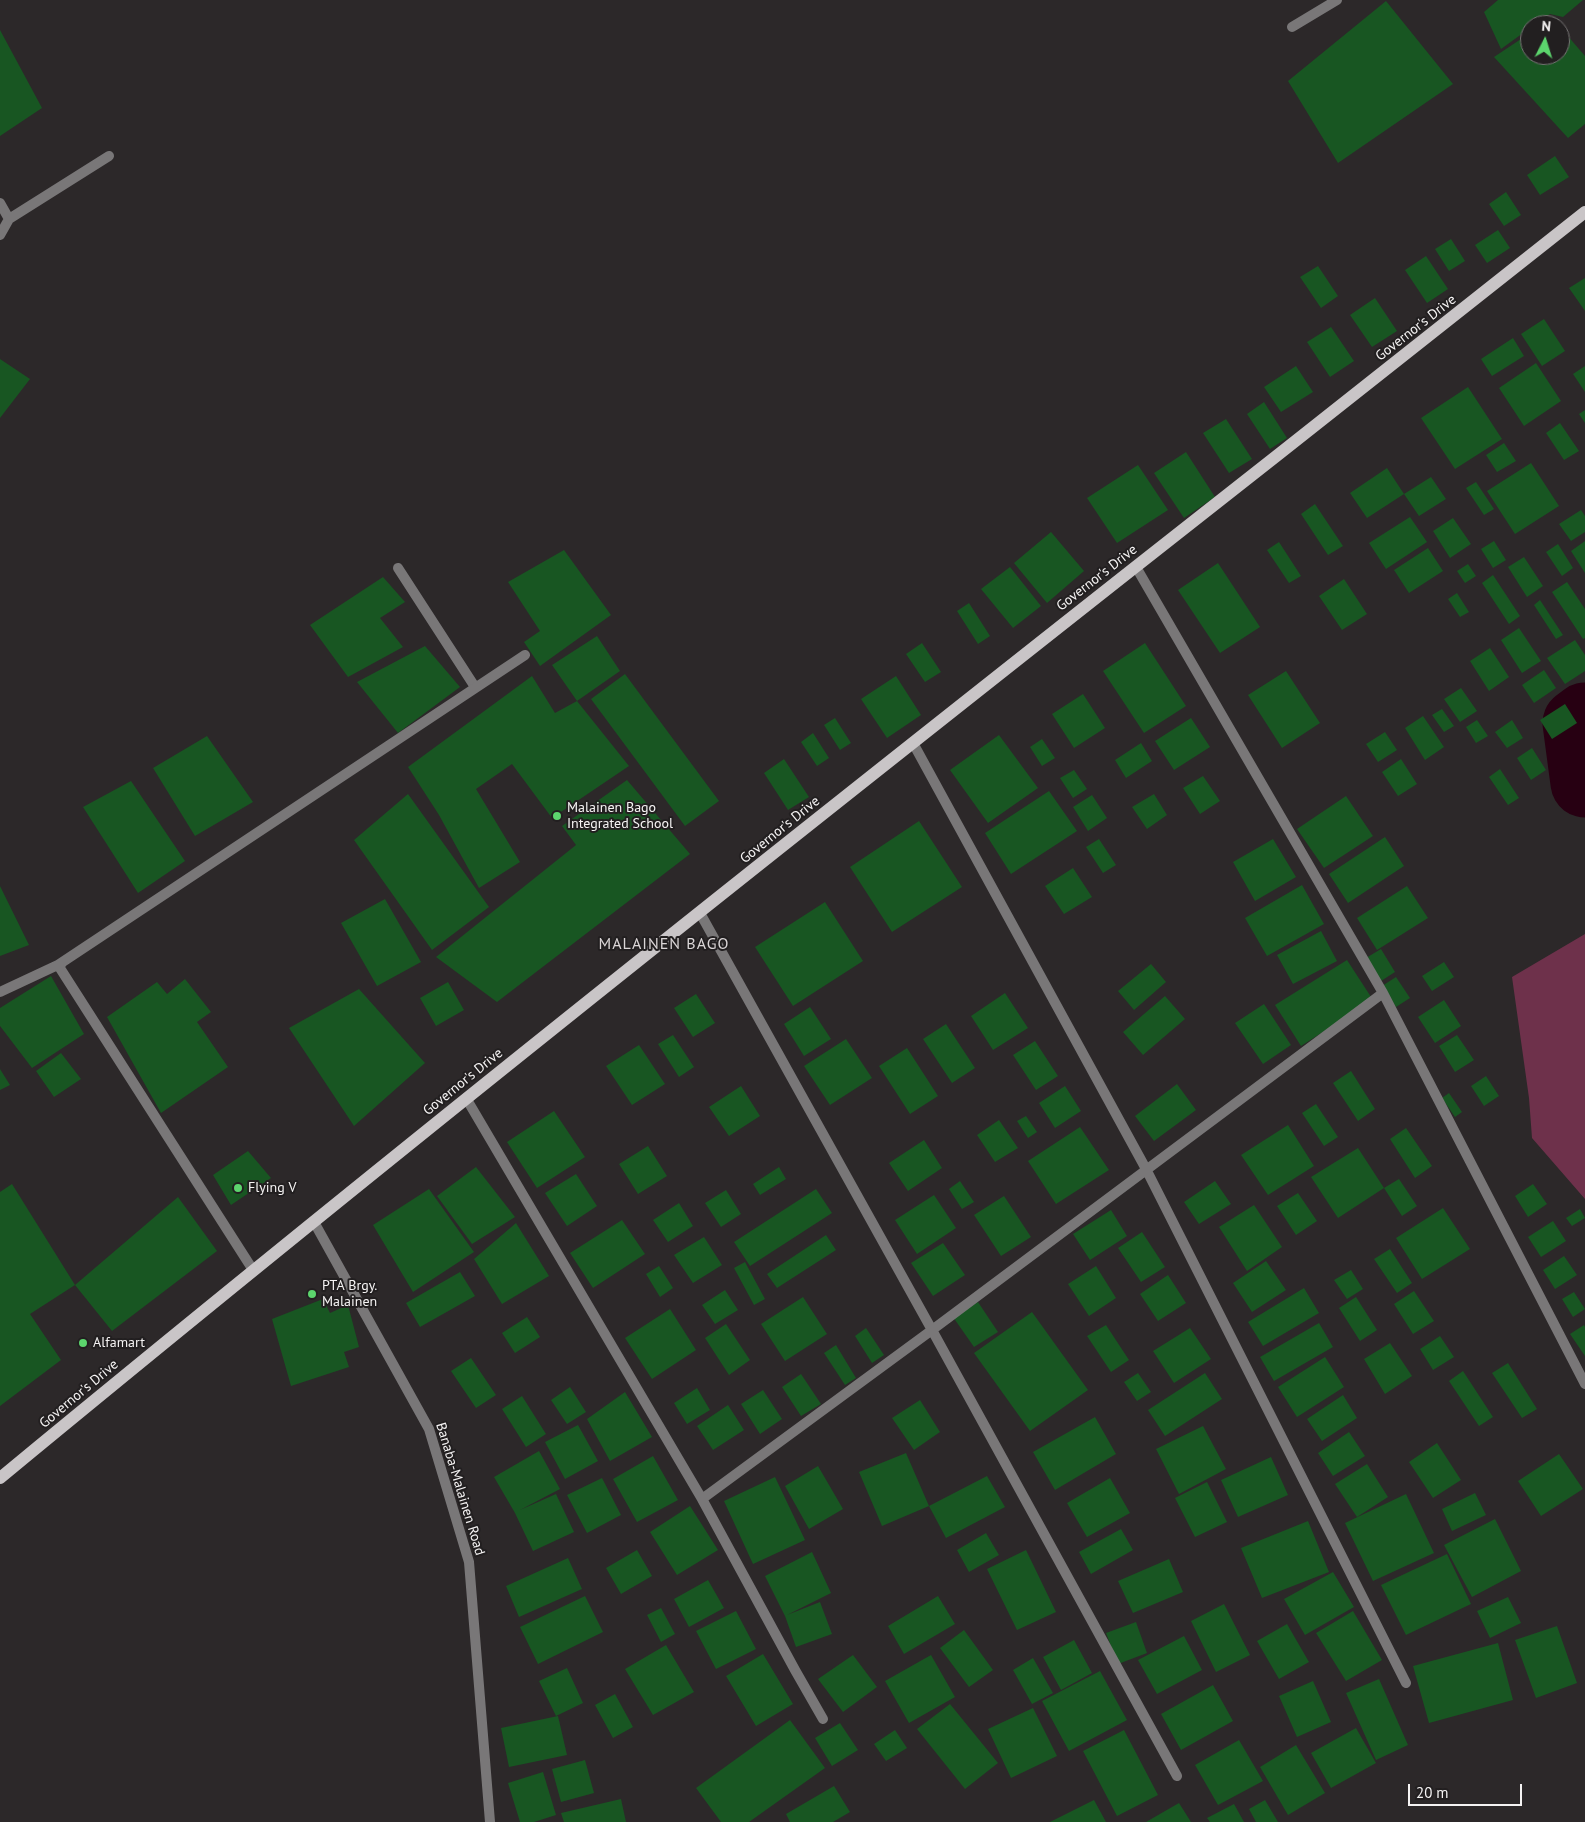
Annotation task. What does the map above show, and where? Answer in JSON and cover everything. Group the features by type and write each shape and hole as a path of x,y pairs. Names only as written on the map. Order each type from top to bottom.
{"main road":[{"name":"Governor's Drive","path":"0,1478 466,1098 1585,212"}],"street":[{"path":"1292,27 1337,0"},
{"path":"0,234 9,219 109,156"},
{"path":"0,202 9,219"},
{"path":"1136,567 1383,994 1585,1384"},
{"path":"398,568 474,687"},
{"path":"253,1270 58,965 474,687 525,655"},
{"path":"913,743 1146,1169 1406,1683"},
{"path":"700,914 932,1330 1177,1776"},
{"path":"0,992 64,962"},
{"path":"702,1499 1383,994"},
{"path":"466,1098 702,1499 794,1670 824,1719"},
{"name":"Banaba-Malainen Road","path":"314,1222 429,1429 469,1562 490,1822"}],"shaded area":[{"path":"1585,934 1585,1199 1532,1138 1529,1098 1512,977"}],"building":[{"path":"1498,0 1583,0 1565,15 1520,15 1520,35 1501,49 1484,12"},
{"path":"1386,1 1453,84 1338,163 1288,81"},
{"path":"0,30 42,108 0,136"},
{"path":"1570,39 1585,56 1585,124 1568,138 1494,57 1520,40 1520,65 1570,65"},
{"path":"1555,156 1569,177 1540,195 1527,175"},
{"path":"1506,192 1521,215 1504,226 1489,204"},
{"path":"1498,230 1510,248 1487,263 1475,245"},
{"path":"1451,239 1465,261 1449,271 1435,249"},
{"path":"1426,256 1448,289 1427,303 1405,270"},
{"path":"1318,266 1338,296 1321,308 1300,277"},
{"path":"1585,278 1585,311 1569,288"},
{"path":"1375,298 1397,331 1372,347 1350,315"},
{"path":"1544,319 1565,351 1542,366 1521,334"},
{"path":"1331,327 1354,361 1330,377 1307,342"},
{"path":"1513,338 1524,356 1492,376 1481,359"},
{"path":"0,359 30,379 0,418"},
{"path":"1536,363 1561,401 1524,426 1499,388"},
{"path":"1296,366 1313,392 1281,412 1264,387"},
{"path":"1585,366 1585,392 1573,374"},
{"path":"1468,387 1502,439 1455,469 1421,418"},
{"path":"1264,402 1287,438 1270,449 1247,414"},
{"path":"1585,410 1585,423 1579,414"},
{"path":"1226,419 1252,459 1229,473 1203,433"},
{"path":"1560,423 1579,451 1564,460 1546,433"},
{"path":"1504,443 1516,461 1497,472 1486,455"},
{"path":"1186,452 1215,497 1184,518 1154,473"},
{"path":"1531,463 1559,506 1515,534 1487,491"},
{"path":"1138,465 1168,510 1117,543 1087,498"},
{"path":"1387,468 1404,494 1367,518 1350,493"},
{"path":"1431,477 1446,499 1419,516 1404,494"},
{"path":"1476,482 1494,509 1484,515 1466,488"},
{"path":"1315,504 1343,546 1328,555 1301,514"},
{"path":"1581,510 1585,516 1585,532 1571,541 1559,524"},
{"path":"1410,517 1427,542 1386,569 1369,543"},
{"path":"1453,518 1471,544 1450,558 1433,531"},
{"path":"1051,532 1084,571 1047,603 1014,563"},
{"path":"1494,541 1506,560 1493,568 1481,549"},
{"path":"1585,541 1585,573 1571,551"},
{"path":"1279,542 1301,576 1289,583 1267,550"},
{"path":"1558,544 1573,568 1562,576 1546,552"},
{"path":"1428,548 1443,571 1409,593 1394,570"},
{"path":"564,550 611,615 540,666 524,642 540,631 508,582"},
{"path":"1524,557 1543,586 1527,597 1508,567"},
{"path":"1218,563 1260,627 1220,653 1178,590"},
{"path":"1468,564 1476,576 1465,583 1457,571"},
{"path":"1010,567 1041,606 1013,628 981,589"},
{"path":"1493,575 1520,616 1509,624 1482,583"},
{"path":"383,577 405,602 380,618 403,647 348,677 310,625"},
{"path":"1344,579 1367,614 1342,630 1319,596"},
{"path":"1567,582 1585,609 1585,638 1583,639 1552,592"},
{"path":"1457,593 1469,612 1460,617 1448,599"},
{"path":"1540,600 1563,635 1556,639 1534,605"},
{"path":"969,603 990,636 978,644 957,611"},
{"path":"1519,628 1541,661 1522,673 1501,640"},
{"path":"597,636 620,671 577,701 552,665"},
{"path":"1575,640 1585,655 1585,671 1565,684 1547,658"},
{"path":"922,643 941,672 925,682 906,654"},
{"path":"1145,643 1186,706 1144,733 1103,671"},
{"path":"425,646 460,687 398,733 357,682"},
{"path":"1490,648 1509,677 1489,691 1470,661"},
{"path":"1544,670 1556,688 1534,703 1522,685"},
{"path":"1286,671 1320,723 1282,748 1248,695"},
{"path":"625,674 719,801 685,826 591,699"},
{"path":"532,676 555,713 577,701 629,766 552,818 512,764 476,789 520,862 479,888 439,815 408,767"},
{"path":"896,676 921,715 887,738 861,699"},
{"path":"1461,688 1477,711 1460,722 1444,699"},
{"path":"1083,694 1105,728 1074,748 1052,714"},
{"path":"1565,704 1577,723 1552,739 1540,720"},
{"path":"1442,709 1454,726 1444,732 1432,715"},
{"path":"1423,716 1444,747 1425,760 1405,728"},
{"path":"835,718 851,743 840,750 824,725"},
{"path":"1191,718 1210,747 1174,770 1155,741"},
{"path":"1477,720 1488,736 1476,743 1466,727"},
{"path":"1512,720 1523,738 1507,748 1495,732"},
{"path":"1385,732 1397,750 1378,762 1366,744"},
{"path":"813,733 829,758 817,766 801,742"},
{"path":"999,735 1038,788 988,823 950,770"},
{"path":"207,736 253,802 195,836 153,768"},
{"path":"1042,739 1055,758 1042,766 1030,747"},
{"path":"1141,743 1152,761 1126,778 1115,760"},
{"path":"1532,748 1546,770 1531,780 1517,758"},
{"path":"784,759 809,797 788,810 764,773"},
{"path":"1401,759 1417,784 1398,796 1382,772"},
{"path":"1500,769 1519,798 1508,805 1489,777"},
{"path":"1074,770 1087,789 1073,798 1060,778"},
{"path":"1203,776 1220,801 1200,814 1183,788"},
{"path":"627,780 690,854 497,1002 436,957 576,845 562,826"},
{"path":"131,781 185,861 138,893 83,807"},
{"path":"1049,791 1077,831 1011,874 985,833"},
{"path":"408,794 489,907 432,950 354,840"},
{"path":"1154,794 1167,815 1147,829 1132,807"},
{"path":"1092,795 1107,818 1088,831 1073,807"},
{"path":"1346,796 1373,836 1324,868 1297,829"},
{"path":"919,821 962,887 892,932 850,867"},
{"path":"1385,837 1404,866 1348,903 1329,874"},
{"path":"1099,839 1116,865 1103,873 1086,847"},
{"path":"1273,839 1296,877 1255,901 1233,862"},
{"path":"1073,868 1092,897 1064,914 1045,886"},
{"path":"1302,885 1324,924 1267,956 1245,918"},
{"path":"0,886 29,945 0,956"},
{"path":"1407,886 1428,918 1377,950 1357,918"},
{"path":"385,899 421,962 377,986 341,923"},
{"path":"825,902 863,961 793,1006 755,947"},
{"path":"1321,931 1337,961 1293,984 1277,955"},
{"path":"1381,949 1395,972 1381,981 1366,958"},
{"path":"1347,960 1373,1000 1301,1046 1275,1005"},
{"path":"1444,962 1454,977 1432,991 1422,976"},
{"path":"1151,964 1166,982 1134,1010 1118,991"},
{"path":"51,976 84,1034 32,1068 0,1026 0,1008"},
{"path":"1396,977 1410,998 1396,1007 1382,986"},
{"path":"185,979 211,1012 197,1022 228,1067 161,1113 107,1017 157,982 167,994"},
{"path":"448,982 464,1010 436,1026 420,998"},
{"path":"359,989 425,1063 354,1126 289,1028"},
{"path":"1005,993 1028,1028 993,1050 971,1016"},
{"path":"696,994 715,1023 693,1037 674,1008"},
{"path":"1165,996 1185,1019 1143,1055 1123,1032"},
{"path":"1444,1000 1461,1026 1435,1043 1418,1017"},
{"path":"1264,1004 1291,1045 1263,1064 1235,1023"},
{"path":"810,1007 831,1039 804,1056 784,1024"},
{"path":"946,1024 975,1068 952,1083 923,1039"},
{"path":"673,1035 694,1067 679,1077 658,1044"},
{"path":"1457,1035 1474,1060 1455,1072 1439,1046"},
{"path":"846,1039 872,1078 830,1105 804,1066"},
{"path":"1035,1041 1058,1076 1036,1090 1013,1055"},
{"path":"639,1045 665,1084 632,1105 606,1066"},
{"path":"907,1048 938,1096 910,1114 879,1066"},
{"path":"61,1053 81,1079 54,1097 36,1071"},
{"path":"0,1069 10,1085 0,1090"},
{"path":"1351,1071 1375,1109 1358,1121 1333,1083"},
{"path":"1486,1076 1499,1096 1484,1106 1471,1086"},
{"path":"1177,1084 1196,1110 1154,1141 1135,1116"},
{"path":"741,1086 760,1116 729,1136 709,1107"},
{"path":"1065,1086 1081,1111 1055,1128 1039,1103"},
{"path":"1449,1093 1462,1112 1455,1117 1442,1098"},
{"path":"1316,1104 1338,1137 1324,1146 1302,1113"},
{"path":"554,1111 585,1157 537,1188 507,1142"},
{"path":"1026,1116 1037,1132 1028,1138 1017,1121"},
{"path":"999,1120 1018,1148 995,1162 977,1135"},
{"path":"1288,1125 1314,1166 1268,1195 1241,1155"},
{"path":"1080,1127 1109,1170 1056,1204 1028,1161"},
{"path":"1406,1128 1432,1166 1415,1178 1390,1139"},
{"path":"924,1140 942,1168 908,1191 889,1163"},
{"path":"648,1146 667,1176 638,1194 619,1164"},
{"path":"1358,1148 1384,1188 1338,1218 1311,1177"},
{"path":"248,1151 271,1178 231,1205 213,1175"},
{"path":"476,1167 515,1217 472,1244 437,1196"},
{"path":"779,1167 786,1179 760,1195 753,1184"},
{"path":"576,1174 597,1206 567,1226 545,1193"},
{"path":"1399,1179 1417,1206 1402,1216 1384,1188"},
{"path":"960,1181 974,1202 962,1209 949,1189"},
{"path":"1215,1181 1231,1204 1199,1224 1184,1202"},
{"path":"12,1184 75,1285 30,1314 61,1360 0,1406 0,1192"},
{"path":"1533,1184 1547,1204 1528,1217 1515,1196"},
{"path":"429,1189 474,1252 413,1292 373,1225"},
{"path":"816,1189 832,1213 750,1266 734,1242"},
{"path":"726,1190 741,1214 721,1227 705,1203"},
{"path":"1298,1193 1317,1221 1296,1235 1277,1206"},
{"path":"934,1195 956,1228 917,1254 895,1220"},
{"path":"1004,1196 1031,1237 1001,1256 974,1215"},
{"path":"178,1197 217,1251 112,1331 75,1285"},
{"path":"679,1203 693,1226 668,1242 653,1220"},
{"path":"1254,1205 1282,1247 1247,1271 1219,1227"},
{"path":"1443,1208 1470,1249 1422,1279 1396,1238"},
{"path":"1580,1209 1585,1218 1572,1226 1566,1218"},
{"path":"1111,1210 1127,1236 1090,1260 1073,1234"},
{"path":"622,1220 645,1254 593,1288 570,1253"},
{"path":"1553,1221 1566,1241 1541,1257 1528,1237"},
{"path":"516,1223 549,1276 502,1304 474,1259"},
{"path":"1142,1232 1165,1267 1141,1282 1118,1248"},
{"path":"826,1235 836,1250 777,1288 767,1274"},
{"path":"704,1237 722,1265 693,1283 674,1255"},
{"path":"943,1243 965,1275 933,1296 911,1263"},
{"path":"1390,1249 1412,1283 1397,1293 1374,1259"},
{"path":"1564,1256 1577,1275 1555,1289 1543,1270"},
{"path":"1266,1261 1286,1290 1252,1312 1233,1283"},
{"path":"745,1262 765,1299 754,1305 734,1268"},
{"path":"659,1266 673,1288 660,1297 646,1274"},
{"path":"1096,1266 1116,1298 1089,1316 1068,1284"},
{"path":"1351,1270 1363,1289 1347,1299 1334,1280"},
{"path":"460,1272 475,1296 420,1327 406,1303"},
{"path":"1168,1275 1186,1303 1158,1321 1140,1294"},
{"path":"1304,1288 1319,1313 1263,1346 1248,1322"},
{"path":"725,1290 738,1310 715,1324 702,1305"},
{"path":"1414,1291 1434,1321 1413,1334 1394,1304"},
{"path":"1574,1292 1585,1309 1573,1317 1562,1299"},
{"path":"803,1297 827,1334 785,1361 761,1324"},
{"path":"1356,1297 1377,1330 1360,1341 1339,1308"},
{"path":"323,1299 330,1313 348,1305 359,1347 344,1352 349,1367 291,1386 272,1319"},
{"path":"978,1302 998,1332 974,1347 953,1317"},
{"path":"670,1309 696,1350 652,1379 625,1338"},
{"path":"1032,1312 1088,1390 1030,1431 974,1353"},
{"path":"527,1317 540,1337 515,1353 502,1333"},
{"path":"1319,1323 1333,1347 1274,1381 1260,1357"},
{"path":"726,1324 750,1360 729,1375 705,1338"},
{"path":"1106,1325 1129,1360 1111,1372 1087,1336"},
{"path":"1584,1325 1585,1327 1585,1356 1570,1334"},
{"path":"866,1328 884,1355 872,1363 855,1336"},
{"path":"1190,1328 1211,1359 1174,1383 1153,1351"},
{"path":"1440,1336 1454,1357 1433,1370 1420,1349"},
{"path":"1390,1343 1412,1376 1385,1394 1364,1359"},
{"path":"836,1345 856,1378 845,1385 824,1353"},
{"path":"1325,1357 1344,1387 1297,1417 1278,1387"},
{"path":"471,1358 496,1395 476,1408 451,1371"},
{"path":"1508,1363 1537,1409 1522,1418 1492,1373"},
{"path":"1463,1371 1493,1417 1479,1426 1449,1381"},
{"path":"1138,1373 1151,1392 1137,1401 1124,1382"},
{"path":"1205,1373 1222,1399 1165,1436 1148,1410"},
{"path":"801,1374 821,1404 801,1416 782,1387"},
{"path":"570,1387 586,1412 567,1424 551,1400"},
{"path":"697,1388 710,1410 687,1424 674,1403"},
{"path":"763,1390 782,1419 760,1434 741,1404"},
{"path":"625,1392 652,1437 610,1461 587,1419"},
{"path":"1343,1395 1357,1418 1322,1441 1307,1419"},
{"path":"522,1396 546,1434 526,1447 502,1409"},
{"path":"920,1400 940,1432 914,1450 892,1418"},
{"path":"728,1405 744,1430 713,1450 697,1426"},
{"path":"1095,1417 1116,1454 1055,1490 1033,1452"},
{"path":"578,1425 598,1461 565,1479 545,1442"},
{"path":"1203,1426 1226,1469 1179,1494 1156,1449"},
{"path":"1349,1432 1365,1456 1333,1476 1318,1453"},
{"path":"1437,1443 1461,1480 1433,1498 1409,1462"},
{"path":"539,1451 560,1489 520,1510 556,1494 574,1532 533,1551 515,1513 494,1477"},
{"path":"906,1453 929,1506 882,1526 859,1472"},
{"path":"1559,1454 1583,1489 1541,1516 1518,1481"},
{"path":"653,1456 678,1500 637,1522 613,1479"},
{"path":"1271,1457 1288,1495 1238,1517 1221,1480"},
{"path":"1367,1464 1388,1497 1357,1517 1335,1484"},
{"path":"818,1466 843,1509 809,1529 785,1486"},
{"path":"987,1476 1005,1507 946,1538 929,1506"},
{"path":"775,1477 805,1540 753,1564 724,1501"},
{"path":"602,1478 621,1515 587,1533 567,1495"},
{"path":"1110,1478 1130,1513 1087,1537 1067,1503"},
{"path":"1207,1482 1227,1522 1195,1537 1175,1498"},
{"path":"1475,1493 1486,1515 1452,1531 1442,1509"},
{"path":"1406,1494 1434,1553 1373,1581 1345,1523"},
{"path":"690,1506 718,1550 677,1575 650,1532"},
{"path":"1495,1519 1521,1571 1472,1597 1444,1545"},
{"path":"1308,1521 1329,1572 1262,1598 1241,1548"},
{"path":"1121,1529 1133,1550 1091,1574 1079,1552"},
{"path":"986,1533 999,1555 969,1572 957,1550"},
{"path":"637,1550 652,1576 621,1594 606,1568"},
{"path":"1026,1550 1056,1612 1017,1630 987,1569"},
{"path":"812,1552 831,1593 787,1615 820,1602 832,1634 796,1647 785,1616 765,1576"},
{"path":"1447,1554 1471,1604 1406,1635 1381,1585"},
{"path":"568,1558 582,1589 519,1617 506,1586"},
{"path":"1169,1559 1183,1592 1133,1613 1118,1581"},
{"path":"1333,1572 1354,1607 1305,1635 1284,1599"},
{"path":"708,1580 724,1608 689,1627 674,1599"},
{"path":"585,1596 603,1632 538,1664 520,1627"},
{"path":"938,1596 955,1624 904,1654 888,1626"},
{"path":"1508,1597 1521,1623 1490,1638 1477,1611"},
{"path":"1224,1604 1250,1655 1216,1672 1191,1621"},
{"path":"661,1608 675,1634 661,1642 647,1615"},
{"path":"736,1611 756,1649 716,1669 696,1631"},
{"path":"1353,1611 1382,1660 1346,1681 1316,1633"},
{"path":"1136,1622 1147,1653 1118,1664 1106,1633"},
{"path":"1287,1624 1309,1662 1279,1679 1257,1641"},
{"path":"1557,1626 1577,1683 1536,1698 1515,1640"},
{"path":"964,1630 993,1670 969,1687 940,1648"},
{"path":"1184,1636 1202,1670 1157,1694 1138,1660"},
{"path":"1074,1640 1092,1673 1061,1690 1043,1657"},
{"path":"1498,1643 1513,1700 1429,1723 1413,1666"},
{"path":"666,1645 694,1692 653,1715 625,1669"},
{"path":"763,1654 793,1704 756,1726 726,1676"},
{"path":"853,1655 877,1687 843,1712 818,1679"},
{"path":"931,1655 955,1697 909,1723 885,1681"},
{"path":"1033,1658 1053,1693 1032,1704 1013,1670"},
{"path":"567,1668 583,1703 556,1716 539,1681"},
{"path":"1100,1671 1127,1720 1069,1751 1042,1701"},
{"path":"1379,1679 1408,1745 1376,1760 1346,1693"},
{"path":"1313,1681 1331,1722 1297,1737 1279,1696"},
{"path":"1213,1685 1233,1721 1181,1750 1161,1714"},
{"path":"615,1694 633,1727 613,1738 595,1705"},
{"path":"950,1704 998,1763 965,1789 917,1729"},
{"path":"1033,1708 1057,1756 1011,1778 988,1729"},
{"path":"558,1716 567,1755 509,1767 501,1728"},
{"path":"790,1720 825,1768 749,1822 721,1822 696,1788"},
{"path":"840,1723 858,1750 832,1766 815,1738"},
{"path":"1356,1728 1376,1763 1331,1788 1311,1753"},
{"path":"895,1730 907,1748 886,1761 874,1744"},
{"path":"1124,1730 1158,1795 1117,1816 1083,1751"},
{"path":"1239,1740 1263,1781 1218,1805 1195,1765"},
{"path":"1296,1745 1325,1793 1288,1815 1260,1767"},
{"path":"585,1760 594,1793 561,1802 552,1769"},
{"path":"543,1772 556,1815 534,1822 520,1822 508,1783"},
{"path":"834,1786 850,1812 833,1822 790,1822 786,1814"},
{"path":"621,1799 626,1822 564,1822 561,1813"},
{"path":"1094,1800 1106,1822 1050,1822"},
{"path":"1265,1800 1278,1822 1256,1822 1249,1809"},
{"path":"1179,1803 1191,1822 1146,1822"},
{"path":"1234,1804 1244,1822 1210,1822 1207,1818"}],"waterway":[{"path":"1585,717 1577,723 1585,783"}],"place":[{"name":"Malainen Bago Integrated School","path":"557,816"},
{"name":"Flying V","path":"238,1188"},
{"name":"PTA Brgy. Malainen","path":"312,1294"},
{"name":"Alfamart","path":"83,1343"}],"district":[{"name":"MALAINEN BAGO","path":"664,944"}]}
